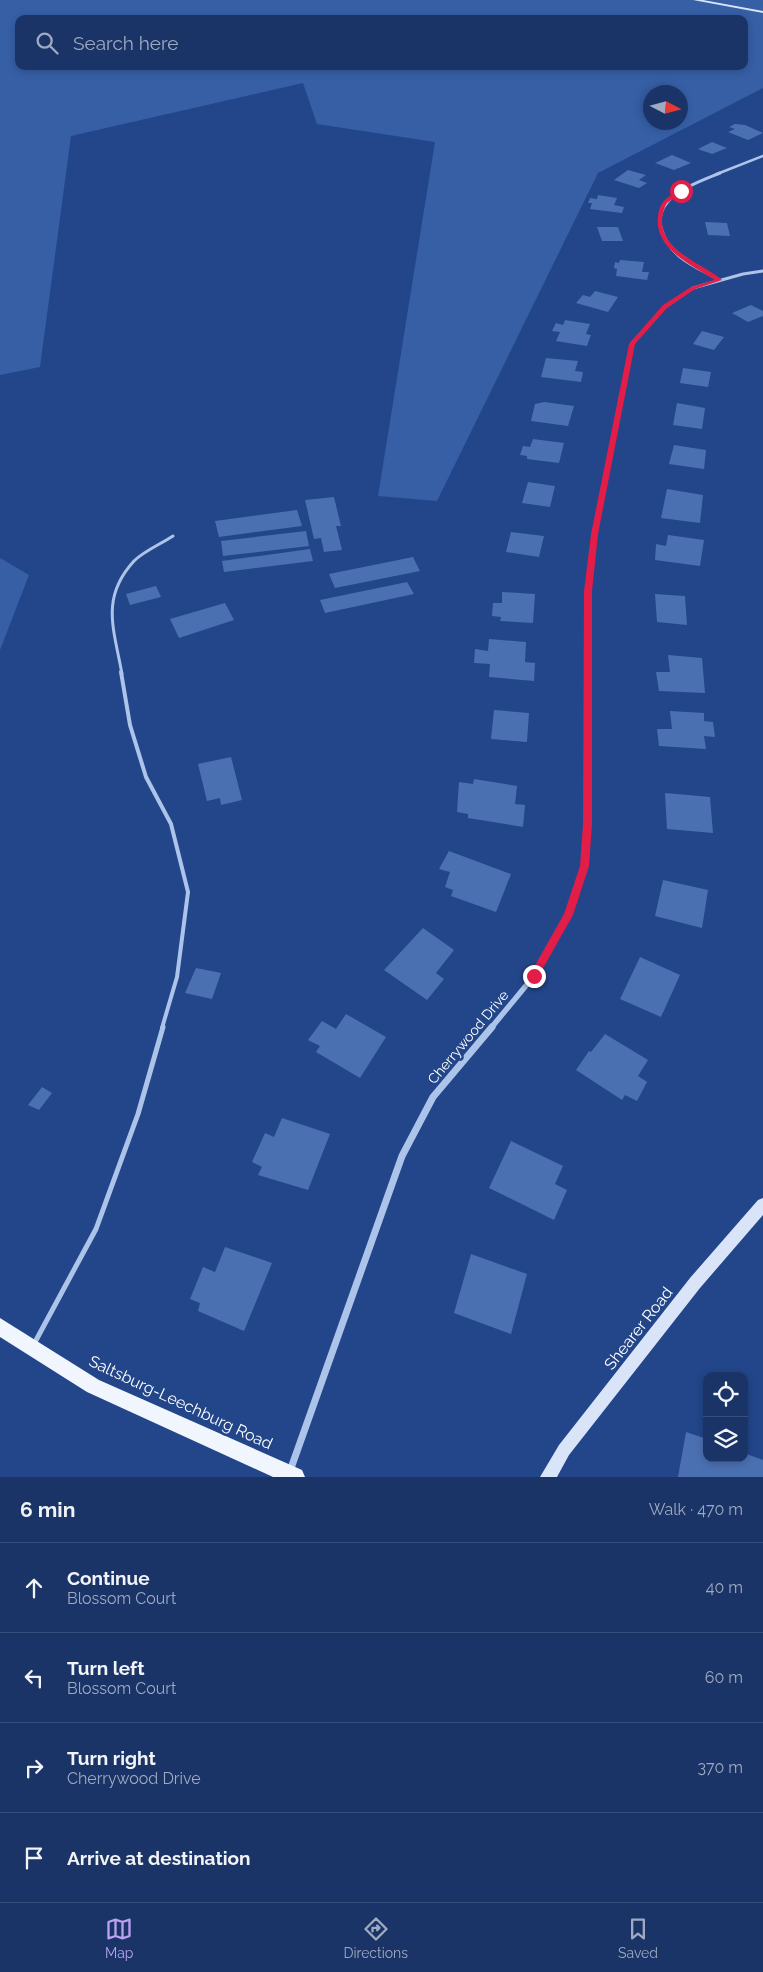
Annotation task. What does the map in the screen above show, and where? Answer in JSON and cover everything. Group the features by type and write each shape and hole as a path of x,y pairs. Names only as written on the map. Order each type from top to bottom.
{"main road":[{"name":"Saltsburg-Leechburg Road","path":"0,1327 93,1386 292,1475"}],"street":[{"path":"696,0 763,12"},
{"path":"720,280 676,252 667,242 659,225 660,212 664,203 681,191 763,156"},
{"name":"Cherrywood Drive","path":"292,1475 402,1156 433,1097 534,976 569,915 584,866 588,824 588,591 595,534 632,344 665,306 693,288 720,280 763,272"},
{"name":"Shearer Road","path":"548,1477 564,1450 678,1306 763,1205"}],"lane":[{"path":"32,1347 96,1229 138,1114 176,976 188,892 171,824 146,777 130,725 111,609 115,588 134,560 173,536"}],"shaded area":[{"path":"0,0 763,0 763,88 688,127 688,85 643,85 643,130 681,130 598,173 437,501 378,496 435,142 317,124 303,83 71,136 40,367 0,375"},
{"path":"0,558 29,575 0,650"}],"building":[{"path":"735,124 745,125 763,133 748,140 728,132 735,129 729,127"},
{"path":"712,142 727,148 712,154 698,149"},
{"path":"672,155 691,163 674,170 655,163"},
{"path":"628,170 646,175 639,180 647,183 639,188 614,180"},
{"path":"598,195 617,198 614,205 624,207 622,213 590,209 592,203 588,203 590,198 597,199"},
{"path":"705,222 727,223 730,236 708,235"},
{"path":"597,227 618,227 623,241 602,241"},
{"path":"620,260 644,262 642,272 649,272 647,280 616,276 615,262 619,263"},
{"path":"595,291 618,297 608,312 576,303 583,295 590,297"},
{"path":"751,305 763,311 763,316 748,322 732,313"},
{"path":"565,320 590,324 586,334 591,335 587,346 556,341 560,332 552,331 556,323 563,325"},
{"path":"702,331 724,337 714,350 693,344"},
{"path":"546,358 578,361 575,371 583,372 581,382 541,377"},
{"path":"683,368 711,372 708,387 680,383"},
{"path":"544,402 574,406 568,426 531,421 535,404"},
{"path":"677,403 705,408 702,429 673,425"},
{"path":"533,439 564,443 559,463 527,459 527,456 520,455 523,446 530,447"},
{"path":"674,445 706,450 704,469 669,464"},
{"path":"528,482 555,486 550,507 522,503"},
{"path":"667,489 703,495 700,523 661,518"},
{"path":"334,497 341,526 336,526 342,550 324,552 321,538 314,539 305,500"},
{"path":"297,510 302,526 219,537 215,521"},
{"path":"306,531 309,546 223,556 221,541"},
{"path":"511,532 544,536 539,557 506,552"},
{"path":"668,535 704,540 700,566 655,560 656,544 666,546"},
{"path":"310,549 313,561 224,572 222,561"},
{"path":"413,557 420,571 335,588 329,574"},
{"path":"407,582 414,594 325,613 320,600"},
{"path":"156,586 161,597 130,605 126,594"},
{"path":"502,592 535,594 533,623 500,621 501,617 492,616 493,603 502,603"},
{"path":"655,594 685,596 687,625 657,622"},
{"path":"225,603 234,620 179,638 170,619"},
{"path":"489,639 526,642 525,662 535,663 534,681 489,677 490,664 474,663 475,649 488,651"},
{"path":"668,655 702,658 705,693 659,691 656,672 670,672"},
{"path":"494,710 529,713 527,742 491,739"},
{"path":"670,711 704,713 704,721 713,722 715,737 704,736 706,749 659,746 657,729 672,729"},
{"path":"231,757 242,800 221,805 220,798 207,801 198,764"},
{"path":"474,779 517,786 515,804 525,805 523,827 468,818 468,814 457,812 459,782 473,784"},
{"path":"665,793 710,797 713,833 667,829"},
{"path":"449,851 511,874 496,912 451,896 453,890 445,887 450,872 439,869"},
{"path":"663,880 708,890 702,928 655,916"},
{"path":"423,928 454,950 436,973 444,979 427,1000 384,970"},
{"path":"640,957 680,975 661,1017 620,999"},
{"path":"196,968 221,973 212,999 185,993"},
{"path":"346,1014 386,1037 360,1078 316,1052 320,1046 308,1040 322,1021 336,1029"},
{"path":"605,1034 648,1060 638,1076 647,1082 637,1101 625,1095 622,1100 576,1070 589,1051 591,1052"},
{"path":"42,1087 52,1093 39,1110 28,1105"},
{"path":"282,1118 330,1134 308,1190 258,1175 262,1167 252,1162 265,1133 274,1137"},
{"path":"511,1141 563,1166 555,1184 567,1190 554,1220 489,1188"},
{"path":"225,1247 272,1263 244,1331 198,1311 200,1303 190,1299 203,1267 215,1272"},
{"path":"471,1254 527,1274 511,1334 454,1313"},
{"path":"686,1432 703,1438 703,1462 748,1462 748,1454 763,1460 763,1477 678,1477"}],"route":[{"path":"534,976 569,915 584,866 588,824 588,591 595,534 632,344 665,306 693,288 720,280 676,252 667,242 659,225 660,212 664,203 681,191"}]}
